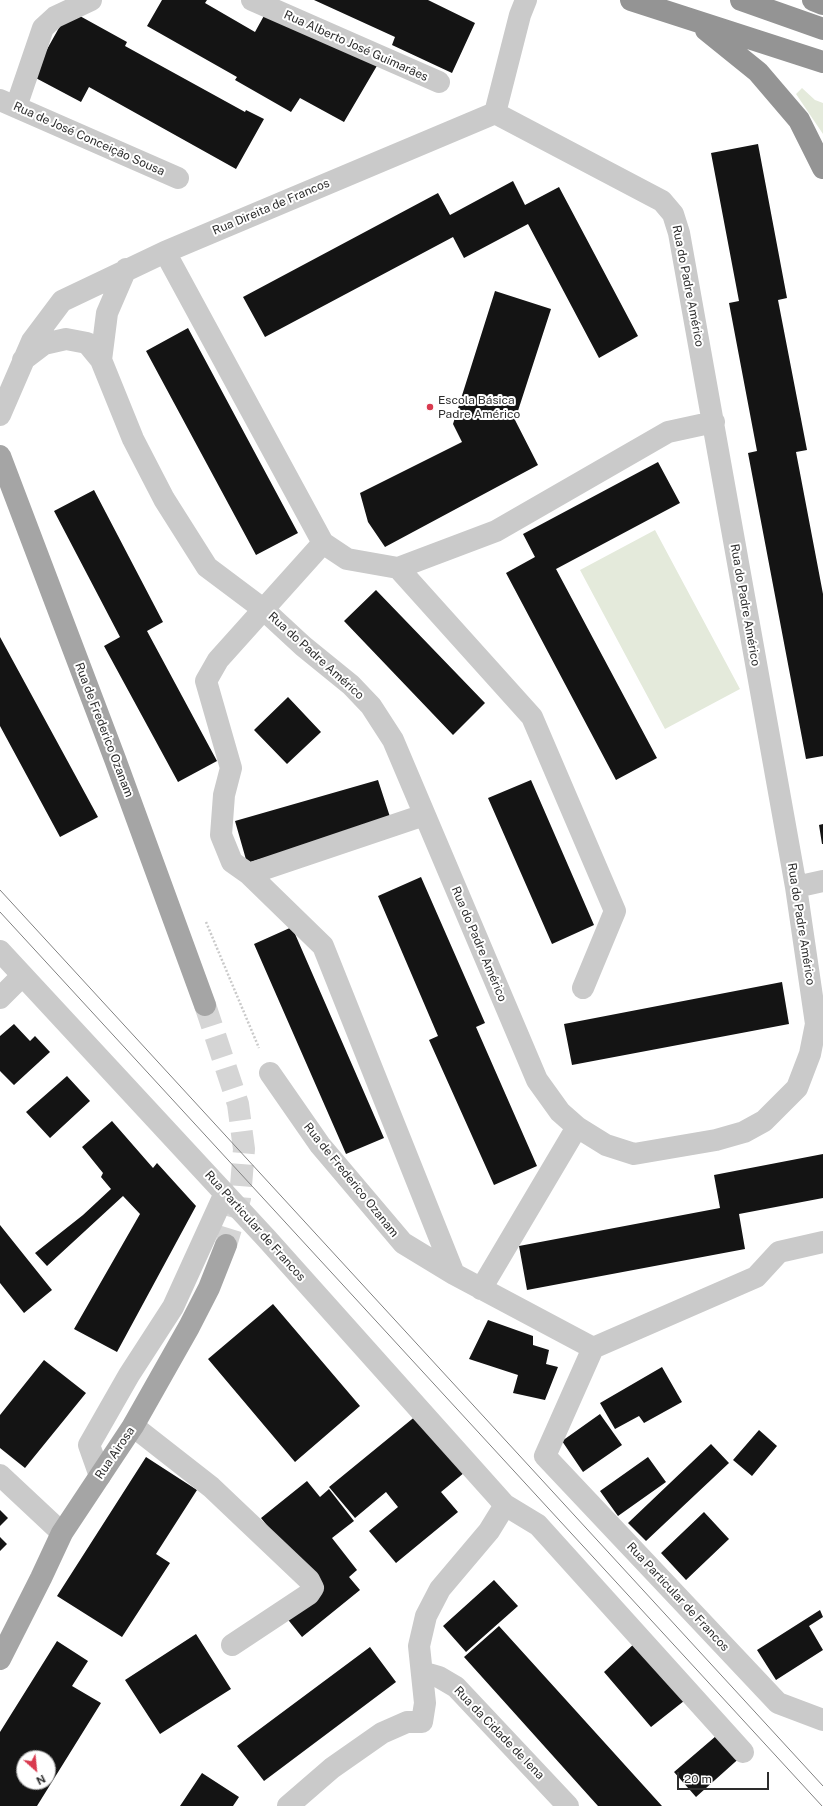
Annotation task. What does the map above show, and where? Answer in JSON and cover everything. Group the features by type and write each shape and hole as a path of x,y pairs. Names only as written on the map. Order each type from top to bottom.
{"highway":[{"path":"631,0 695,22 823,62"},
{"path":"741,0 823,29"},
{"path":"813,0 823,4"},
{"path":"695,22 758,72 799,120 823,168"}],"main road":[{"name":"Rua de Frederico Ozanam","path":"0,456 115,758 205,1005"},
{"name":"Rua Airosa","path":"0,1659 42,1578 62,1532 133,1426 189,1327 209,1288 226,1246"}],"street":[{"path":"8,103 43,28 55,17 91,0"},
{"name":"Rua Alberto José Guimarães","path":"252,0 439,82"},
{"path":"495,113 526,0"},
{"name":"Rua de José Conceição Sousa","path":"8,103 178,178"},
{"name":"Rua Direita de Francos","path":"0,415 32,341 62,300 165,252 495,113"},
{"name":"Rua do Padre Américo","path":"24,360 44,344 66,339 87,343 101,360 136,446 164,499 207,567 264,609 303,646 351,685 370,706 393,740 537,1080 560,1112 577,1128 606,1145 634,1154 716,1140 744,1132 764,1121 797,1088 810,1054 816,1024 796,887 679,233 673,214 662,201 495,113"},
{"path":"165,252 322,543 347,559 398,568 496,531 668,432 714,422"},
{"name":"Rua do Padre Américo","path":"101,360 107,313 126,269"},
{"path":"322,543 218,660 206,681 231,768 224,795 222,835 232,862 249,874 323,946 454,1274"},
{"path":"398,568 532,717 615,911 583,988"},
{"path":"249,874 424,815"},
{"path":"796,887 823,881"},
{"name":"Rua Particular de Francos","path":"0,951 225,1193 505,1505 538,1525 743,1752"},
{"path":"0,998 22,976"},
{"name":"Rua de Frederico Ozanam","path":"270,1073 320,1145 404,1243 454,1274 593,1348"},
{"path":"482,1289 577,1128"},
{"path":"100,1476 89,1445 129,1375 173,1307 225,1193"},
{"path":"593,1348 756,1277 779,1252 823,1242"},
{"name":"Rua Particular de Francos","path":"593,1348 545,1456 778,1703 823,1720"},
{"path":"133,1426 211,1486 309,1580 313,1588 309,1594 232,1645"},
{"path":"0,1475 62,1532"},
{"path":"288,1806 332,1768 377,1737 407,1722 422,1722 425,1703 419,1646 426,1616 440,1589 489,1531 505,1505"},
{"name":"Rua da Cidade de Iena","path":"422,1672 439,1677 456,1687 568,1806"}],"path":[{"path":"217,950 270,1073"}],"green space":[{"path":"802,88 815,100 823,103 823,134 796,94"},
{"path":"655,530 740,689 665,729 580,570"}],"building":[{"path":"162,0 207,0 205,3 255,32 266,12 378,64 344,122 300,98 291,112 235,80 237,77 147,26"},
{"path":"314,0 428,0 475,23 452,73 392,45 395,37"},
{"path":"69,10 127,42 125,46 245,112 246,110 264,119 236,169 89,87 81,102 32,76"},
{"path":"758,144 787,298 778,300 807,450 796,452 823,594 823,756 806,759 748,453 757,451 729,303 739,301 711,153"},
{"path":"513,181 525,205 559,187 638,336 599,358 528,224 464,258 453,237 265,337 243,297 438,193 450,215"},
{"path":"495,291 551,309 515,420 538,465 385,547 368,522 360,493 462,442 453,424"},
{"path":"188,328 298,533 256,555 146,351"},
{"path":"658,462 680,503 556,569 657,758 616,780 506,573 535,557 523,534"},
{"path":"94,490 163,622 147,631 217,761 178,782 104,646 120,637 54,511"},
{"path":"376,590 485,703 453,735 344,621"},
{"path":"0,637 98,817 60,837 0,726"},
{"path":"288,697 321,732 287,764 254,730"},
{"path":"378,780 391,820 247,863 235,821"},
{"path":"531,780 594,925 552,944 488,798"},
{"path":"823,824 823,844 822,844 819,825"},
{"path":"421,877 485,1023 476,1027 537,1166 494,1185 429,1040 438,1036 378,896"},
{"path":"292,927 384,1138 346,1154 254,944"},
{"path":"782,982 789,1024 572,1065 564,1024"},
{"path":"14,1024 30,1041 35,1036 50,1052 14,1085 0,1071 0,1036"},
{"path":"67,1076 90,1101 50,1138 26,1112"},
{"path":"112,1121 153,1168 157,1163 196,1206 117,1352 74,1329 140,1214 123,1196 47,1266 35,1253 83,1215 111,1189 101,1177 103,1173 82,1147"},
{"path":"823,1154 823,1198 739,1214 745,1249 527,1290 519,1246 720,1208 714,1175"},
{"path":"0,1225 52,1290 24,1313 0,1283"},
{"path":"273,1304 360,1406 295,1462 208,1359"},
{"path":"488,1320 533,1336 533,1345 549,1350 546,1364 558,1367 545,1400 513,1393 518,1375 469,1359"},
{"path":"44,1360 86,1393 25,1468 0,1448 0,1415"},
{"path":"662,1367 682,1402 644,1423 639,1416 615,1429 600,1403"},
{"path":"600,1414 622,1445 583,1472 562,1441"},
{"path":"417,1415 465,1472 441,1492 458,1512 396,1563 369,1531 398,1507 386,1492 355,1518 329,1487"},
{"path":"759,1430 777,1446 752,1476 733,1460"},
{"path":"711,1444 729,1463 646,1541 628,1523"},
{"path":"146,1457 197,1490 156,1554 170,1563 122,1637 57,1596"},
{"path":"648,1457 666,1482 618,1516 600,1491"},
{"path":"307,1481 320,1497 329,1489 354,1521 332,1538 357,1570 349,1577 360,1590 302,1637 281,1611 314,1584 261,1518"},
{"path":"0,1510 8,1518 0,1526"},
{"path":"704,1512 729,1539 686,1580 661,1553"},
{"path":"0,1537 7,1544 0,1551"},
{"path":"494,1580 518,1606 466,1652 443,1626"},
{"path":"820,1610 823,1617 809,1626 823,1650 776,1680 757,1650"},
{"path":"499,1626 662,1806 598,1806 464,1657"},
{"path":"196,1634 231,1689 160,1734 125,1680"},
{"path":"57,1641 88,1661 72,1686 101,1703 56,1775 56,1750 16,1750 16,1790 47,1790 37,1806 0,1806 0,1732"},
{"path":"637,1641 689,1697 651,1727 604,1672"},
{"path":"370,1647 396,1682 264,1781 237,1746"},
{"path":"723,1730 744,1754 696,1797 674,1772"},
{"path":"202,1773 239,1797 233,1806 180,1806"}],"tunnel":[{"path":"205,1005 238,1104 244,1149 240,1198 226,1245"}],"tram line":[{"path":"0,890 823,1786"},
{"path":"0,912 822,1806"}],"place":[{"name":"Escola Básica Padre Américo","path":"430,407"}]}
